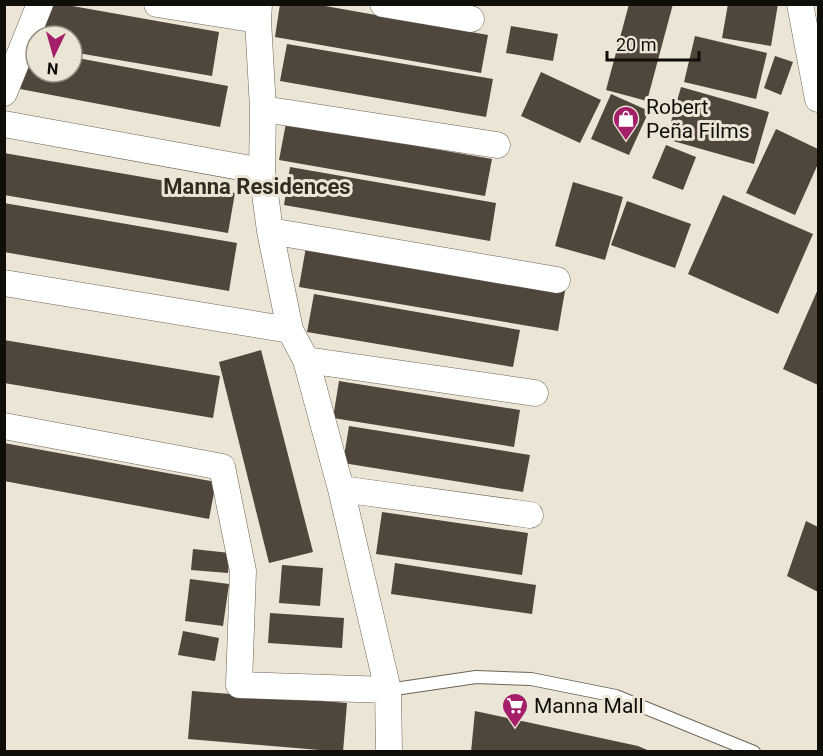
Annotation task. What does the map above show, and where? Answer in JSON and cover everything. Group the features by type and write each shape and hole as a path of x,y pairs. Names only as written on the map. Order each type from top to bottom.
{"street":[{"path":"4,93 40,4"},
{"path":"158,4 259,12 263,110 262,171 270,231 290,330 306,360 341,489 388,690 389,752"},
{"path":"383,4 471,19"},
{"path":"800,4 819,99"},
{"path":"263,110 497,145"},
{"path":"4,124 262,171"},
{"path":"270,231 557,280"},
{"path":"4,283 290,330"},
{"path":"306,360 536,393"},
{"path":"4,426 222,467 243,571 238,685 388,690"},
{"path":"341,489 530,515"}],"lane":[{"path":"388,690 476,677 531,679 616,696 754,752"}],"building":[{"path":"48,4 61,4 219,32 212,76 84,54 84,24 44,24"},
{"path":"280,4 314,4 488,35 481,73 275,37"},
{"path":"629,4 673,4 647,101 606,90"},
{"path":"728,4 778,4 771,46 722,38"},
{"path":"511,26 558,34 553,61 506,53"},
{"path":"695,36 767,53 756,99 684,82"},
{"path":"287,44 493,79 486,117 280,81"},
{"path":"775,56 793,62 781,95 764,88"},
{"path":"84,59 228,86 220,127 20,89 24,69 24,84 84,84"},
{"path":"541,72 601,100 580,143 521,116"},
{"path":"681,87 769,112 754,164 666,139"},
{"path":"611,94 649,111 629,155 591,139"},
{"path":"286,123 492,159 485,196 279,160"},
{"path":"776,129 818,149 818,164 795,215 746,193"},
{"path":"666,145 696,157 683,190 652,178"},
{"path":"4,153 235,193 228,233 4,195"},
{"path":"290,167 496,203 490,241 284,205"},
{"path":"573,182 623,197 605,260 555,246"},
{"path":"723,195 813,234 778,314 688,274"},
{"path":"627,201 691,224 675,268 611,245"},
{"path":"4,203 237,243 229,291 4,252"},
{"path":"306,247 565,291 558,331 299,287"},
{"path":"818,289 818,385 783,369"},
{"path":"314,294 520,330 513,367 307,332"},
{"path":"4,340 220,376 213,418 4,383"},
{"path":"261,350 313,552 269,563 219,362"},
{"path":"339,381 520,410 514,447 333,418"},
{"path":"349,426 530,455 523,492 343,463"},
{"path":"4,443 216,482 209,519 4,481"},
{"path":"382,512 528,533 522,575 376,554"},
{"path":"806,521 818,527 818,592 787,576"},
{"path":"193,549 230,553 228,573 191,570"},
{"path":"395,563 536,585 532,614 391,594"},
{"path":"282,565 323,568 320,606 279,603"},
{"path":"190,579 229,584 223,626 185,621"},
{"path":"270,613 344,618 342,648 268,643"},
{"path":"183,631 219,638 215,661 178,655"},
{"path":"192,691 347,703 343,752 188,739"},
{"name":"Manna Mall","path":"475,711 638,746 652,752 471,752"}],"place":[{"name":"Robert Peña Films","path":"626,142"},
{"name":"Manna Mall","path":"515,729"}],"district":[{"name":"Manna Residences","path":"257,186"}]}
